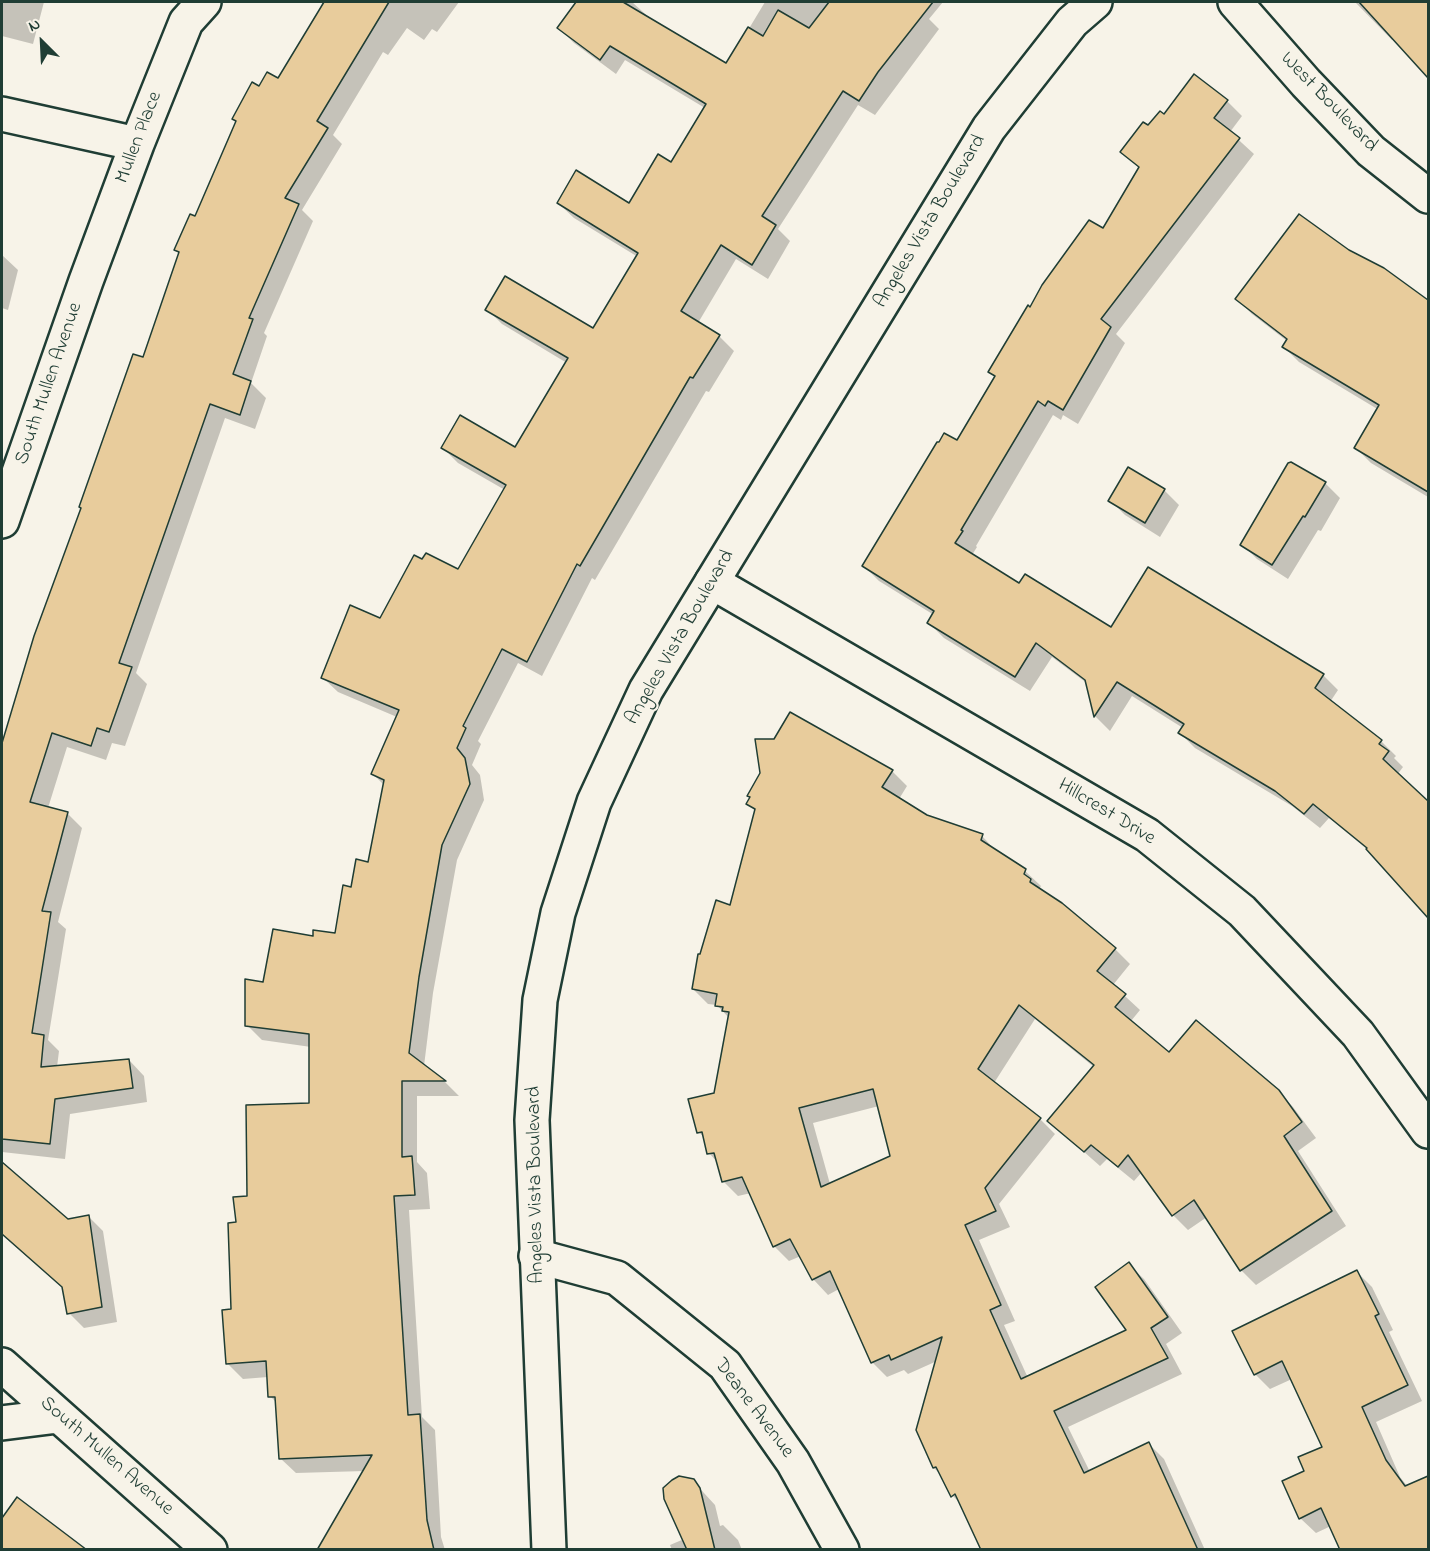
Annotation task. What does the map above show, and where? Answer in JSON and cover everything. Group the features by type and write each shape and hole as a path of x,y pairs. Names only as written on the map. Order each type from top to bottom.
{"street":[{"name":"Angeles Vista Boulevard","path":"549,1550 532,1120 540,1000 558,913 594,802 646,690 989,128 1072,22 1095,2"},
{"name":"West Boulevard","path":"1235,2 1306,83 1371,150 1428,196"},
{"name":"Mullen Place","path":"86,280 188,8"},
{"path":"2,114 137,144"},
{"name":"South Mullen Avenue","path":"2,521 86,280"},
{"name":"Hillcrest Drive","path":"712,582 1147,835 1242,911 1358,1035 1428,1131"},
{"name":"Deane Avenue","path":"536,1256 617,1278 725,1365 794,1462 842,1550"},
{"name":"South Mullen Avenue","path":"2,1365 210,1550"},
{"path":"2,1423 58,1416"}],"building":[{"path":"324,2 389,2 317,121 328,128 285,198 299,204 249,318 253,319 233,374 251,381 240,415 210,404 119,663 132,667 109,732 97,728 91,746 52,733 30,802 68,812 42,911 51,912 32,1033 44,1035 41,1067 129,1059 133,1088 55,1099 50,1144 2,1139 2,743 34,636 81,508 79,507 133,354 143,357 179,252 174,250 190,214 195,216 236,121 232,119 252,82 259,86 267,72 278,78"},
{"path":"576,2 623,2 726,63 748,27 763,36 778,10 809,28 829,2 933,2 878,72 859,101 843,91 762,216 776,225 752,265 721,245 681,311 720,335 693,378 690,377 580,566 577,564 527,662 502,649 463,726 466,728 457,748 465,758 470,784 442,845 419,977 409,1053 446,1081 402,1081 402,1157 412,1156 415,1195 394,1196 408,1415 420,1414 427,1520 434,1550 317,1550 372,1455 279,1459 275,1397 268,1397 266,1361 226,1364 222,1310 231,1309 228,1223 236,1222 233,1197 247,1196 246,1105 309,1103 309,1034 245,1026 245,979 263,982 273,929 313,936 313,930 335,933 343,885 351,887 356,859 368,862 384,780 371,774 399,710 321,678 350,605 380,618 414,555 422,559 426,553 458,569 506,485 441,448 460,415 515,447 568,358 485,310 505,276 593,328 638,253 557,203 576,170 629,203 658,154 671,162 706,104 610,46 600,60 557,28"},
{"path":"1359,2 1428,2 1428,78"},
{"path":"1194,74 1228,100 1214,118 1240,138 1101,319 1111,327 1063,410 1048,401 1045,406 1038,401 955,543 1019,583 1025,574 1111,627 1148,567 1324,674 1315,688 1382,740 1379,744 1389,751 1383,759 1428,801 1428,918 1367,848 1313,804 1304,814 1275,791 1178,733 1184,724 1117,682 1094,717 1085,680 1036,643 1015,677 927,623 934,611 862,566 937,442 944,433 957,440 995,376 988,372 1042,285 1089,220 1103,228 1139,167 1120,152 1143,122 1148,125 1160,111 1164,114"},
{"path":"1299,214 1349,250 1384,268 1428,300 1428,492 1354,448 1379,405 1282,347 1287,339 1235,299"},
{"path":"1291,462 1326,482 1272,565 1240,545 1288,463"},
{"path":"1128,467 1165,489 1145,523 1108,501"},
{"path":"790,712 893,770 882,787 927,815 983,834 981,840 1026,869 1024,874 1031,879 1030,882 1062,903 1116,948 1097,971 1126,994 1115,1007 1169,1052 1196,1020 1279,1090 1302,1122 1284,1136 1332,1211 1240,1271 1194,1200 1172,1216 1128,1155 1118,1167 1091,1145 1084,1152 1047,1121 1094,1065 1019,1005 978,1069 1041,1118 985,1188 996,1211 965,1225 1001,1305 990,1310 1021,1379 1126,1330 1095,1287 1129,1262 1168,1317 1151,1328 1168,1358 1054,1411 1084,1473 1149,1442 1198,1550 981,1550 955,1494 951,1497 936,1467 933,1468 916,1430 942,1337 891,1360 889,1355 871,1363 830,1271 812,1280 790,1239 773,1247 742,1177 722,1182 714,1153 707,1154 702,1132 697,1133 688,1099 714,1093 729,1012 722,1011 723,1007 715,1006 717,994 692,989 698,954 700,954 716,900 730,905 755,809 746,804 750,797 747,796 760,773 755,739 774,739","holes":["873,1089 890,1156 821,1187 799,1108"]},
{"path":"2,1162 68,1219 89,1215 102,1307 67,1314 62,1287 2,1234"},
{"path":"1357,1270 1379,1314 1375,1316 1408,1385 1362,1407 1386,1460 1405,1486 1428,1476 1428,1550 1340,1550 1321,1508 1299,1519 1282,1481 1304,1471 1298,1457 1322,1447 1282,1361 1254,1375 1232,1331"},
{"path":"679,1476 694,1479 700,1488 715,1550 687,1550 664,1499 663,1488"},
{"path":"17,1497 87,1550 2,1550 2,1518"}]}
